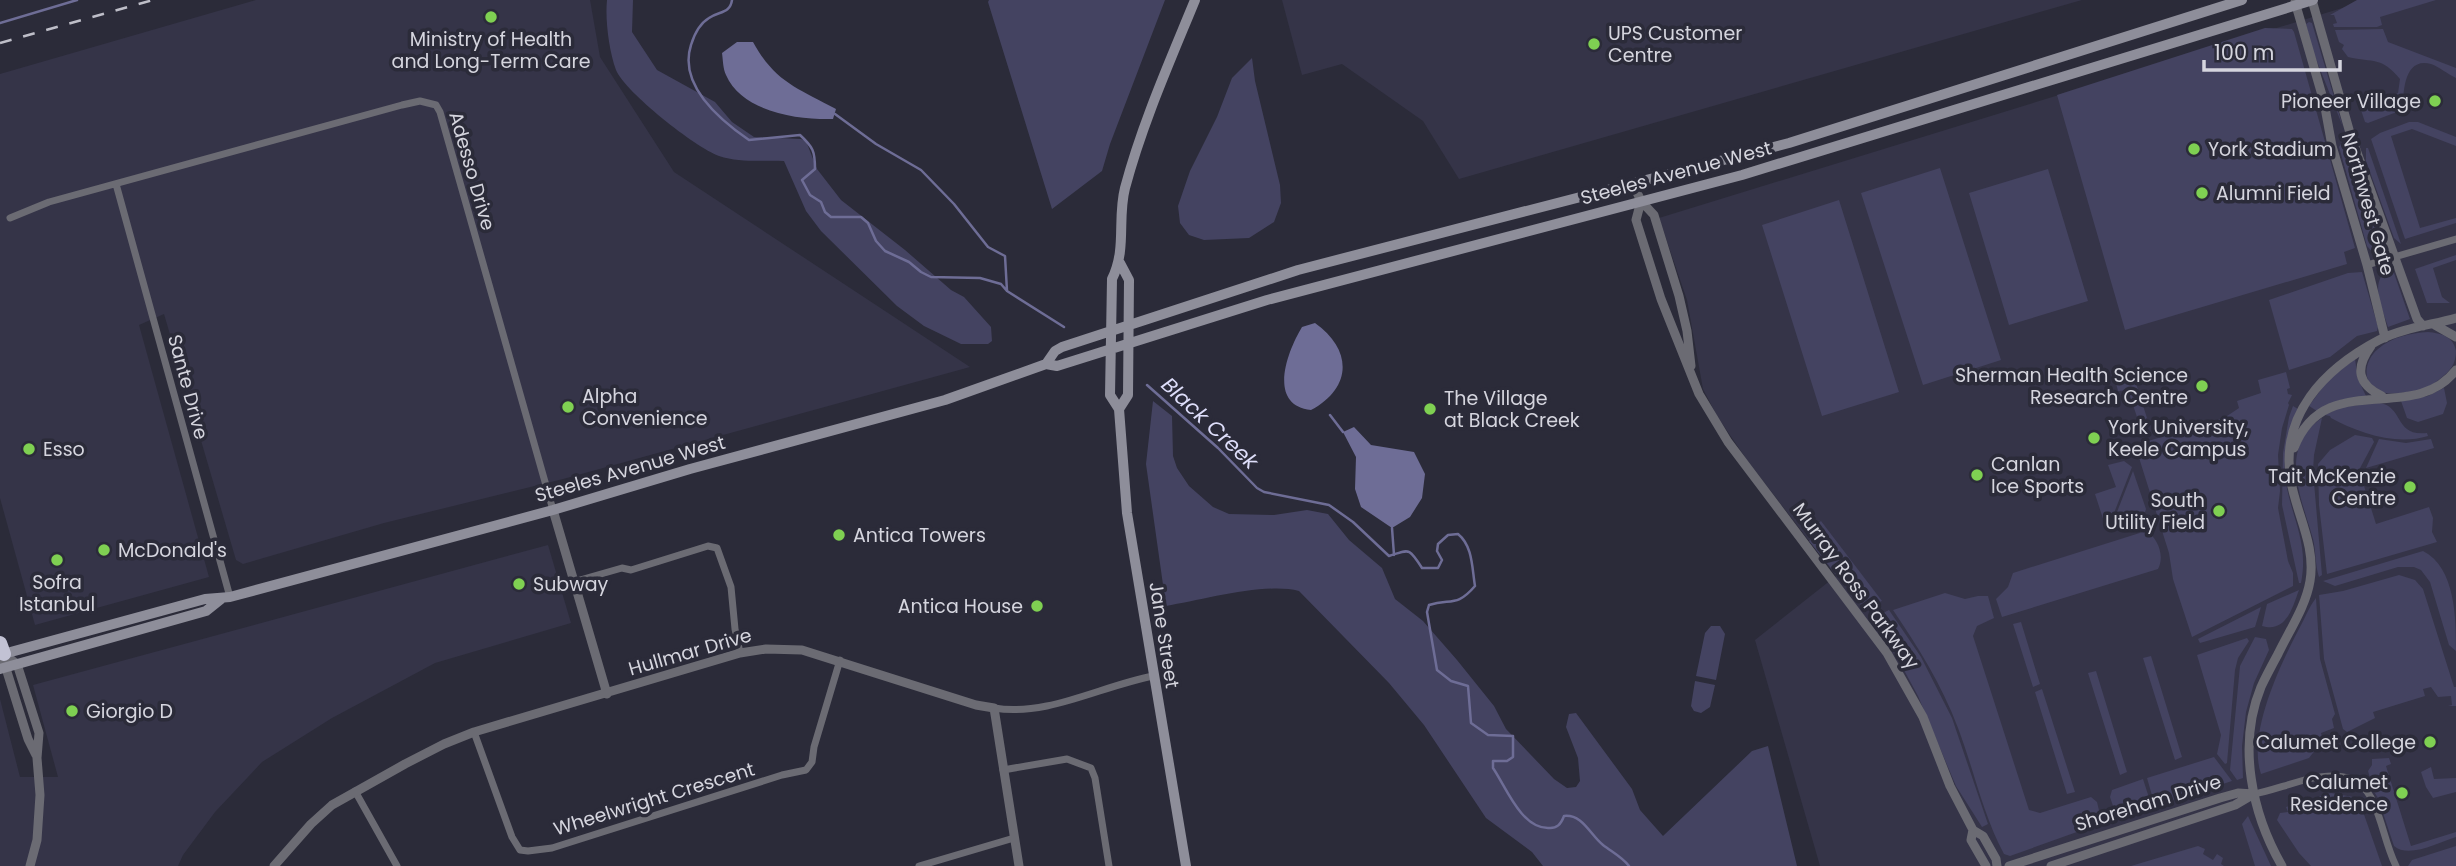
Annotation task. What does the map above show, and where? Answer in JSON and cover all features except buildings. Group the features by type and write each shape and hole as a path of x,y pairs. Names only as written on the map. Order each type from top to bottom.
{"main road":[{"name":"Jane Street","path":"1186,866 1127,513 1119,409 1110,395 1112,279 1120,263 1124,191 1164,76 1195,0"},
{"name":"Steeles Avenue West","path":"1046,364 1055,351 1062,347 1298,270 1789,143 2242,0"},
{"name":"Steeles Avenue West","path":"2,658 205,599 226,598 945,400 1046,364 1057,366 1267,300 1755,171 2295,3 2312,0"},
{"path":"1453,232 1458,251"},
{"name":"Jane Street","path":"1119,409 1128,395 1129,325 1129,280 1120,263"},
{"name":"Steeles Avenue West","path":"2,658 17,664 206,611 226,598"},
{"path":"110,625 113,637"}],"street":[{"name":"Northwest Gate","path":"2312,0 2350,133 2417,319 2428,325"},
{"name":"Northwest Gate","path":"2295,3 2324,102 2332,146 2385,338"},
{"name":"Adesso Drive","path":"10,218 49,202 402,105 420,102 436,105 553,510"},
{"name":"Sante Drive","path":"116,184 226,598"},
{"name":"Murray Ross Parkway","path":"1633,184 1641,201 1654,215 1679,296 1687,331 1691,373"},
{"name":"Murray Ross Parkway","path":"1641,201 1636,220 1675,339 1699,394 1728,442 1887,653 1923,717 1950,786 1973,830 1983,836 1997,859 1997,866"},
{"path":"2367,265 2456,239"},
{"path":"2282,866 2258,815 2250,747 2260,689 2297,615 2310,582 2310,551 2291,480 2288,450 2295,425 2320,383 2337,366 2385,338 2456,318"},
{"path":"2428,325 2456,337"},
{"path":"2372,345 2361,364 2362,379 2368,388 2385,397"},
{"path":"2290,467 2296,442 2318,414 2342,402 2427,391 2448,379 2456,370"},
{"path":"553,510 607,694"},
{"path":"573,582 622,568 631,570 708,546 717,548 732,587 734,629 740,653"},
{"name":"Hullmar Drive","path":"274,866 311,824 332,805 444,744 740,653 785,648 802,650 976,705 1006,710 1044,706 1130,680 1153,676"},
{"path":"2,658 28,739 37,758"},
{"name":"Wheelwright Crescent","path":"474,733 512,837 520,850 552,848 782,775 807,770 812,762 840,660"},
{"path":"17,664 39,733 37,758 40,795 37,840 30,866"},
{"path":"994,708 1019,866"},
{"path":"1003,770 1067,759 1091,768 1095,778 1109,866"},
{"path":"2254,794 2332,775 2355,779 2374,802 2396,866"},
{"path":"355,791 397,866"},
{"name":"Shoreham Drive","path":"2009,866 2220,798 2238,793 2254,794"},
{"name":"Shoreham Drive","path":"2051,866 2235,805 2254,794"},
{"name":"Murray Ross Parkway","path":"1973,830 1971,840 1986,866"},
{"path":"919,866 1014,838"}],"shaded area":[{"path":"256,0 590,0 600,57 674,172 970,367 563,479 384,523 243,564 236,560 164,314 139,325 209,577 35,625 0,498 0,74"},
{"path":"607,0 633,0 632,32 657,70 715,102 732,122 754,137 806,141 817,169 841,200 951,290 964,297 991,327 992,341 988,344 961,344 924,326 897,306 821,231 806,211 784,161 743,160 719,156 694,142 647,105 622,80 616,70 608,35"},
{"path":"1165,0 1102,171 1052,209 988,2"},
{"path":"1282,0 2082,0 1459,179 1423,121 1342,64 1302,75"},
{"path":"2357,0 2436,0 2380,17 2382,25 2377,27 2334,27 2333,24 2337,23 2334,15 2330,15"},
{"name":"York University, Keele Campus","path":"2368,0 2456,0 2456,866 1820,866 1755,640 1836,576 1747,460 1717,416 1703,389 1687,300 1659,218"},
{"path":"2312,23 2343,127 2312,49 2306,24"},
{"name":"York Stadium","path":"2265,28 2292,29 2294,32 2355,248 2344,252 2347,264 2125,330 2057,95"},
{"path":"2383,29 2388,42 2456,68 2456,78 2431,64 2422,63 2415,66 2407,78 2402,110 2368,123 2365,122 2358,101 2367,104 2370,96 2381,101 2398,93 2400,79 2382,64 2348,57 2335,30"},
{"path":"737,42 753,42 761,56 788,83 836,109 833,119 788,115 772,111 745,98 734,88 723,64 722,53"},
{"path":"1252,58 1280,185 1281,203 1274,222 1249,238 1204,240 1189,235 1180,223 1178,206 1190,171 1217,117 1232,78"},
{"path":"2409,122 2418,122 2456,137 2456,146 2412,129 2391,136 2420,228 2456,218 2456,223 2405,239 2371,139"},
{"path":"2342,142 2348,146 2385,252 2383,255 2374,254 2367,246 2339,147"},
{"path":"2366,148 2401,244 2394,238 2366,161"},
{"path":"1940,168 2001,360 1923,385 1861,193"},
{"path":"2048,169 2088,301 2009,325 1969,193"},
{"path":"1839,200 1899,392 1822,416 1762,225"},
{"path":"2456,255 2456,260 2433,268 2442,297 2450,303 2427,303 2415,269"},
{"path":"2389,270 2394,273 2410,319 2388,327 2378,288 2379,281"},
{"path":"2362,272 2377,331 2357,336 2330,357 2289,370 2269,300 2348,273"},
{"path":"1315,323 1336,345 1343,368 1334,391 1311,410 1297,406 1289,398 1284,376 1291,350 1302,327"},
{"path":"2428,332 2446,337 2455,346 2455,360 2447,373 2430,386 2412,391 2386,393 2372,386 2368,381 2367,368 2378,349 2402,336"},
{"path":"2355,359 2358,379 2366,396 2340,400 2317,411 2309,406 2328,380"},
{"path":"2132,371 2147,418 2141,421 2138,420 2128,390 2118,391 2116,383 2120,374"},
{"path":"2286,372 2290,388 2287,389 2288,394 2292,395 2282,428 2278,455 2278,508 2288,561 2293,573 2293,586 2192,637 2135,445 2224,418 2239,408 2237,401 2261,393 2258,380"},
{"path":"2444,388 2447,403 2443,414 2418,422 2407,418 2401,401 2428,396"},
{"path":"1153,401 1172,416 1173,456 1177,468 1189,486 1213,507 1229,514 1274,515 1307,510 1328,514 1349,540 1382,568 1395,599 1423,621 1457,660 1494,706 1506,729 1554,779 1567,788 1576,787 1580,781 1578,758 1566,727 1569,714 1576,713 1632,789 1640,810 1663,836 1752,751 1768,746 1797,866 1543,866 1532,852 1486,818 1424,725 1389,683 1299,591 1252,590 1166,606 1146,464"},
{"path":"2379,403 2387,405 2409,430 2427,433 2428,436 2391,439 2353,429 2325,415 2341,407"},
{"path":"2293,406 2298,409 2287,445 2285,473 2303,556 2301,583 2282,505 2283,453"},
{"path":"2322,418 2313,471 2322,575 2319,577 2313,539 2299,491 2296,459 2308,430"},
{"path":"1354,427 1371,445 1414,452 1425,474 1422,498 1410,517 1392,528 1361,507 1355,489 1356,457 1343,432"},
{"path":"2355,435 2372,438 2374,442 2359,470 2376,524 2429,507 2433,518 2432,532 2437,542 2327,574 2319,505 2318,464 2330,450"},
{"path":"2379,439 2406,443 2431,439 2434,448 2366,468"},
{"path":"2124,461 2132,467 2107,531 2095,494 2116,487 2108,465"},
{"path":"2133,471 2146,509 2137,522 2110,530"},
{"path":"1821,521 1882,601 1861,605 1809,541 1813,537 1809,531"},
{"path":"2146,531 2154,538 2159,548 2161,559 2158,569 2002,617 1996,599 2008,587 2013,573"},
{"path":"548,545 571,623 435,663 332,718 262,762 215,812 178,866 0,866 0,699 20,777 58,777 33,685"},
{"path":"2423,551 2434,559 2448,582 2454,610 2456,651 2449,645 2430,582 2421,570 2398,567 2335,586 2323,581"},
{"path":"2399,575 2415,580 2423,589 2456,687 2456,706 2448,706 2452,705 2451,696 2438,697 2431,687 2423,689 2425,696 2373,712 2375,718 2347,732 2343,729 2324,659 2319,595"},
{"path":"2299,590 2291,612 2282,623 2277,626 2262,626 2267,604"},
{"path":"1945,593 1965,599 1988,596 1994,618 1977,626 1973,636 2029,810 2040,813 2091,797 2097,802 2102,823 2010,856 2004,854 1990,824 1952,712 1920,652 1893,610"},
{"path":"2316,598 2320,659 2335,714 2332,719 2334,728 2321,733 2323,740 2309,758 2261,774 2259,739 2268,699 2284,659"},
{"path":"2261,607 2255,627 2200,643 2198,639"},
{"path":"1889,610 1921,657 1952,718 1988,824 1982,827 1956,786 1918,696 1898,659 1876,627 1879,615"},
{"path":"2021,622 2040,684 2033,687 2013,624"},
{"path":"1711,626 1720,626 1725,634 1716,680 1696,676 1705,633"},
{"path":"2255,637 2266,639 2269,650 2254,683 2246,712 2242,746 2243,778 2237,780 2230,770 2240,666"},
{"path":"2247,638 2249,641 2238,658 2235,670 2225,764 2217,754 2221,735 2197,655"},
{"path":"2151,656 2182,757 2175,760 2143,658"},
{"path":"2096,671 2127,772 2120,775 2088,673"},
{"path":"1695,681 1715,685 1710,707 1701,713 1694,711 1691,706"},
{"path":"2042,689 2075,792 2067,794 2035,692"},
{"path":"2214,757 2232,781 2155,806 2147,778"},
{"path":"2389,758 2391,764 2386,766 2411,846 2456,832 2456,837 2416,850 2400,850 2394,846 2378,798 2367,781 2370,778 2368,771 2372,759"},
{"path":"2431,767 2434,779 2456,778 2456,792 2433,798 2421,772"},
{"path":"2143,779 2152,807 2117,818 2110,797 2112,790"},
{"path":"2331,793 2353,797 2360,803 2382,866 2311,866 2299,853 2277,820 2280,813 2288,812 2286,807"},
{"path":"2248,816 2271,866 2255,866 2242,824"},
{"path":"2198,846 2205,849 2203,854 2213,860 2217,854 2223,858 2221,864 2224,866 2131,866"},
{"path":"2456,846 2456,866 2408,866 2412,860"}],"waterway":[{"path":"0,23 77,0"},
{"name":"Black Creek","path":"732,0 729,8 705,20 692,41 690,74 714,112 749,140 800,135 810,146 814,158 815,169 802,180 810,195 821,202 825,212 831,217 861,217 868,223 876,241 885,251 909,262 931,277 980,278 1001,284 1007,291 1064,327"},
{"path":"835,114 876,144 921,170 954,204 988,247 1005,256 1007,291"},
{"name":"Black Creek","path":"1147,385 1218,448 1257,488 1264,492 1329,505 1353,522 1389,556 1408,552 1422,568 1438,568 1442,560 1437,551 1438,544 1448,535 1458,534 1469,551 1475,586 1458,600 1429,605 1427,612 1437,670 1451,681 1468,686 1471,723 1488,735 1513,736 1513,757 1507,761 1493,761 1493,768 1522,814 1538,826 1548,828 1554,828 1564,816 1576,818 1598,841 1629,866"},
{"path":"1330,415 1343,432"},
{"path":"1392,528 1394,555"}],"railway":[{"path":"0,43 153,0"}],"place":[{"name":"Ministry of Health and Long-Term Care","path":"491,17"},
{"name":"UPS Customer Centre","path":"1594,44"},
{"name":"Pioneer Village","path":"2435,101"},
{"name":"York Stadium","path":"2194,149"},
{"name":"Alumni Field","path":"2202,193"},
{"name":"Sherman Health Science Research Centre","path":"2202,386"},
{"name":"Alpha Convenience","path":"568,407"},
{"name":"The Village at Black Creek","path":"1430,409"},
{"name":"York University, Keele Campus","path":"2094,438"},
{"name":"Esso","path":"29,449"},
{"name":"Canlan Ice Sports","path":"1977,475"},
{"name":"Tait McKenzie Centre","path":"2410,487"},
{"name":"South Utility Field","path":"2219,511"},
{"name":"Antica Towers","path":"839,535"},
{"name":"McDonald's","path":"104,550"},
{"name":"Sofra Istanbul","path":"57,560"},
{"name":"Subway","path":"519,584"},
{"name":"Antica House","path":"1037,606"},
{"name":"Giorgio D","path":"72,711"},
{"name":"Calumet College","path":"2430,742"},
{"name":"Calumet Residence","path":"2402,793"}]}
